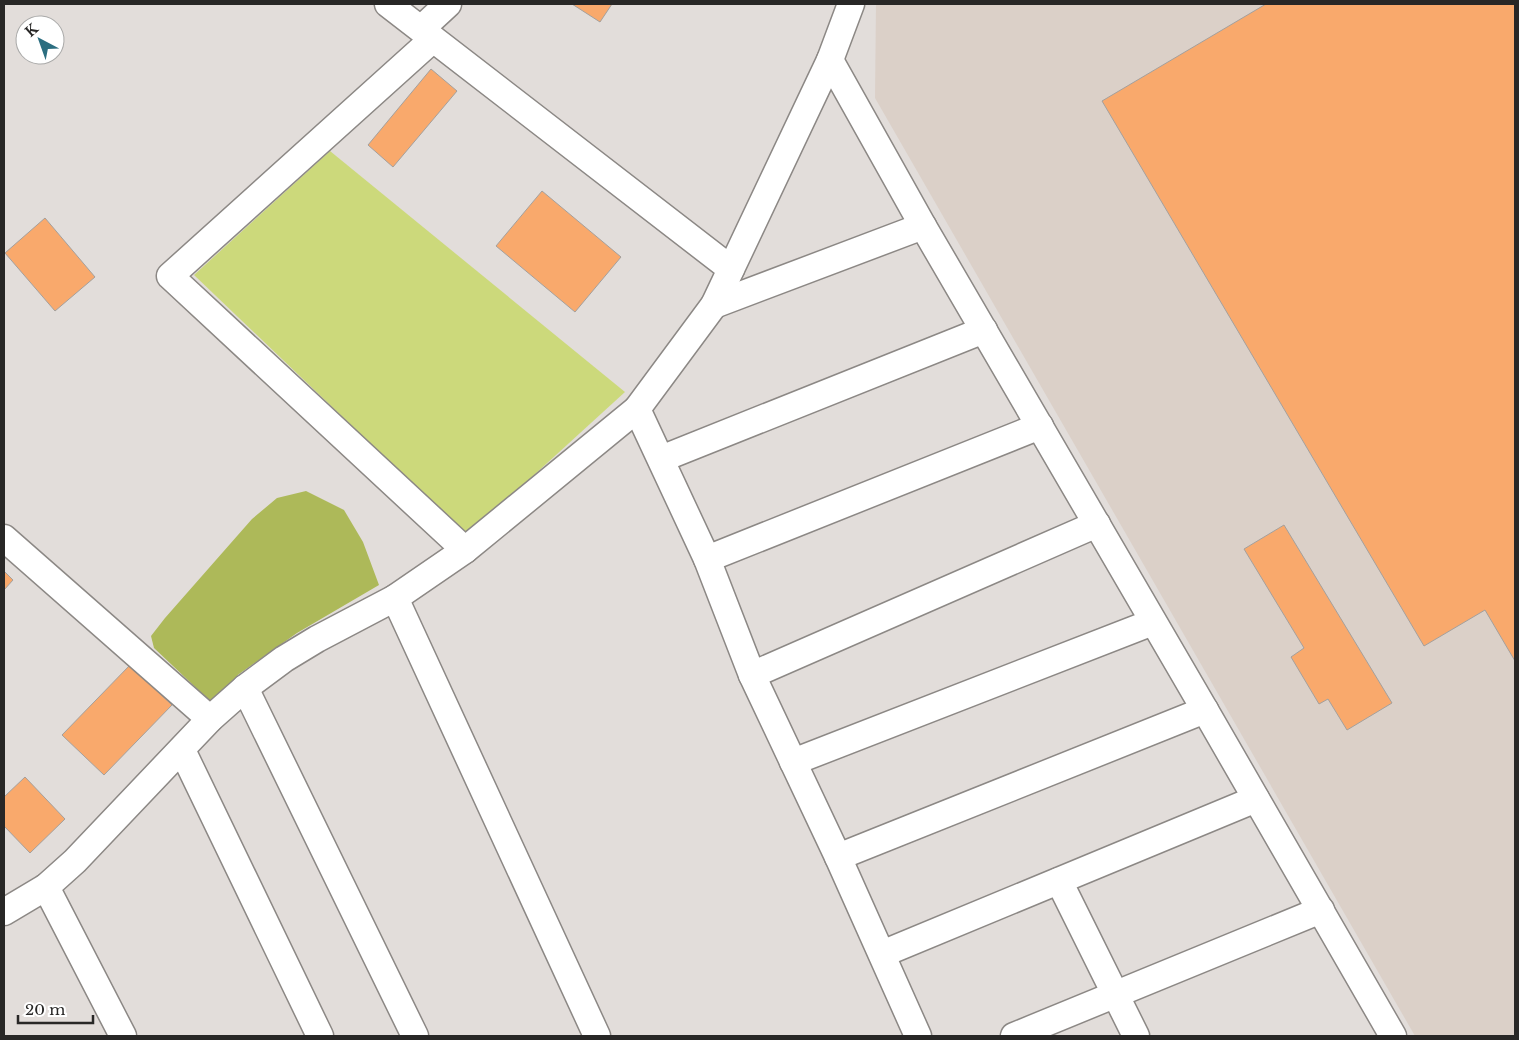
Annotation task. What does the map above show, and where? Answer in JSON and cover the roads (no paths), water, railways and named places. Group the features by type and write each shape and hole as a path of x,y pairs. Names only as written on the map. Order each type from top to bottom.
{"street":[{"path":"388,4 731,269"},
{"path":"448,4 427,34 170,276 465,550"},
{"path":"4,912 25,901 46,886 75,861 210,719 245,688 317,639 395,598 465,550 637,408 714,305 830,60 851,4"},
{"path":"830,60 923,226 1321,910 1382,1033"},
{"path":"714,305 923,226"},
{"path":"661,459 984,330"},
{"path":"637,408 707,559 752,675 838,857 918,1036"},
{"path":"707,559 1040,426"},
{"path":"752,675 1097,524"},
{"path":"4,538 210,719"},
{"path":"395,598 597,1036"},
{"path":"793,762 1153,622"},
{"path":"245,688 415,1036"},
{"path":"838,857 1205,710"},
{"path":"182,750 320,1036"},
{"path":"882,954 1256,799"},
{"path":"1059,880 1136,1036"},
{"path":"46,886 123,1036"},
{"path":"1014,1036 1321,910"}]}
